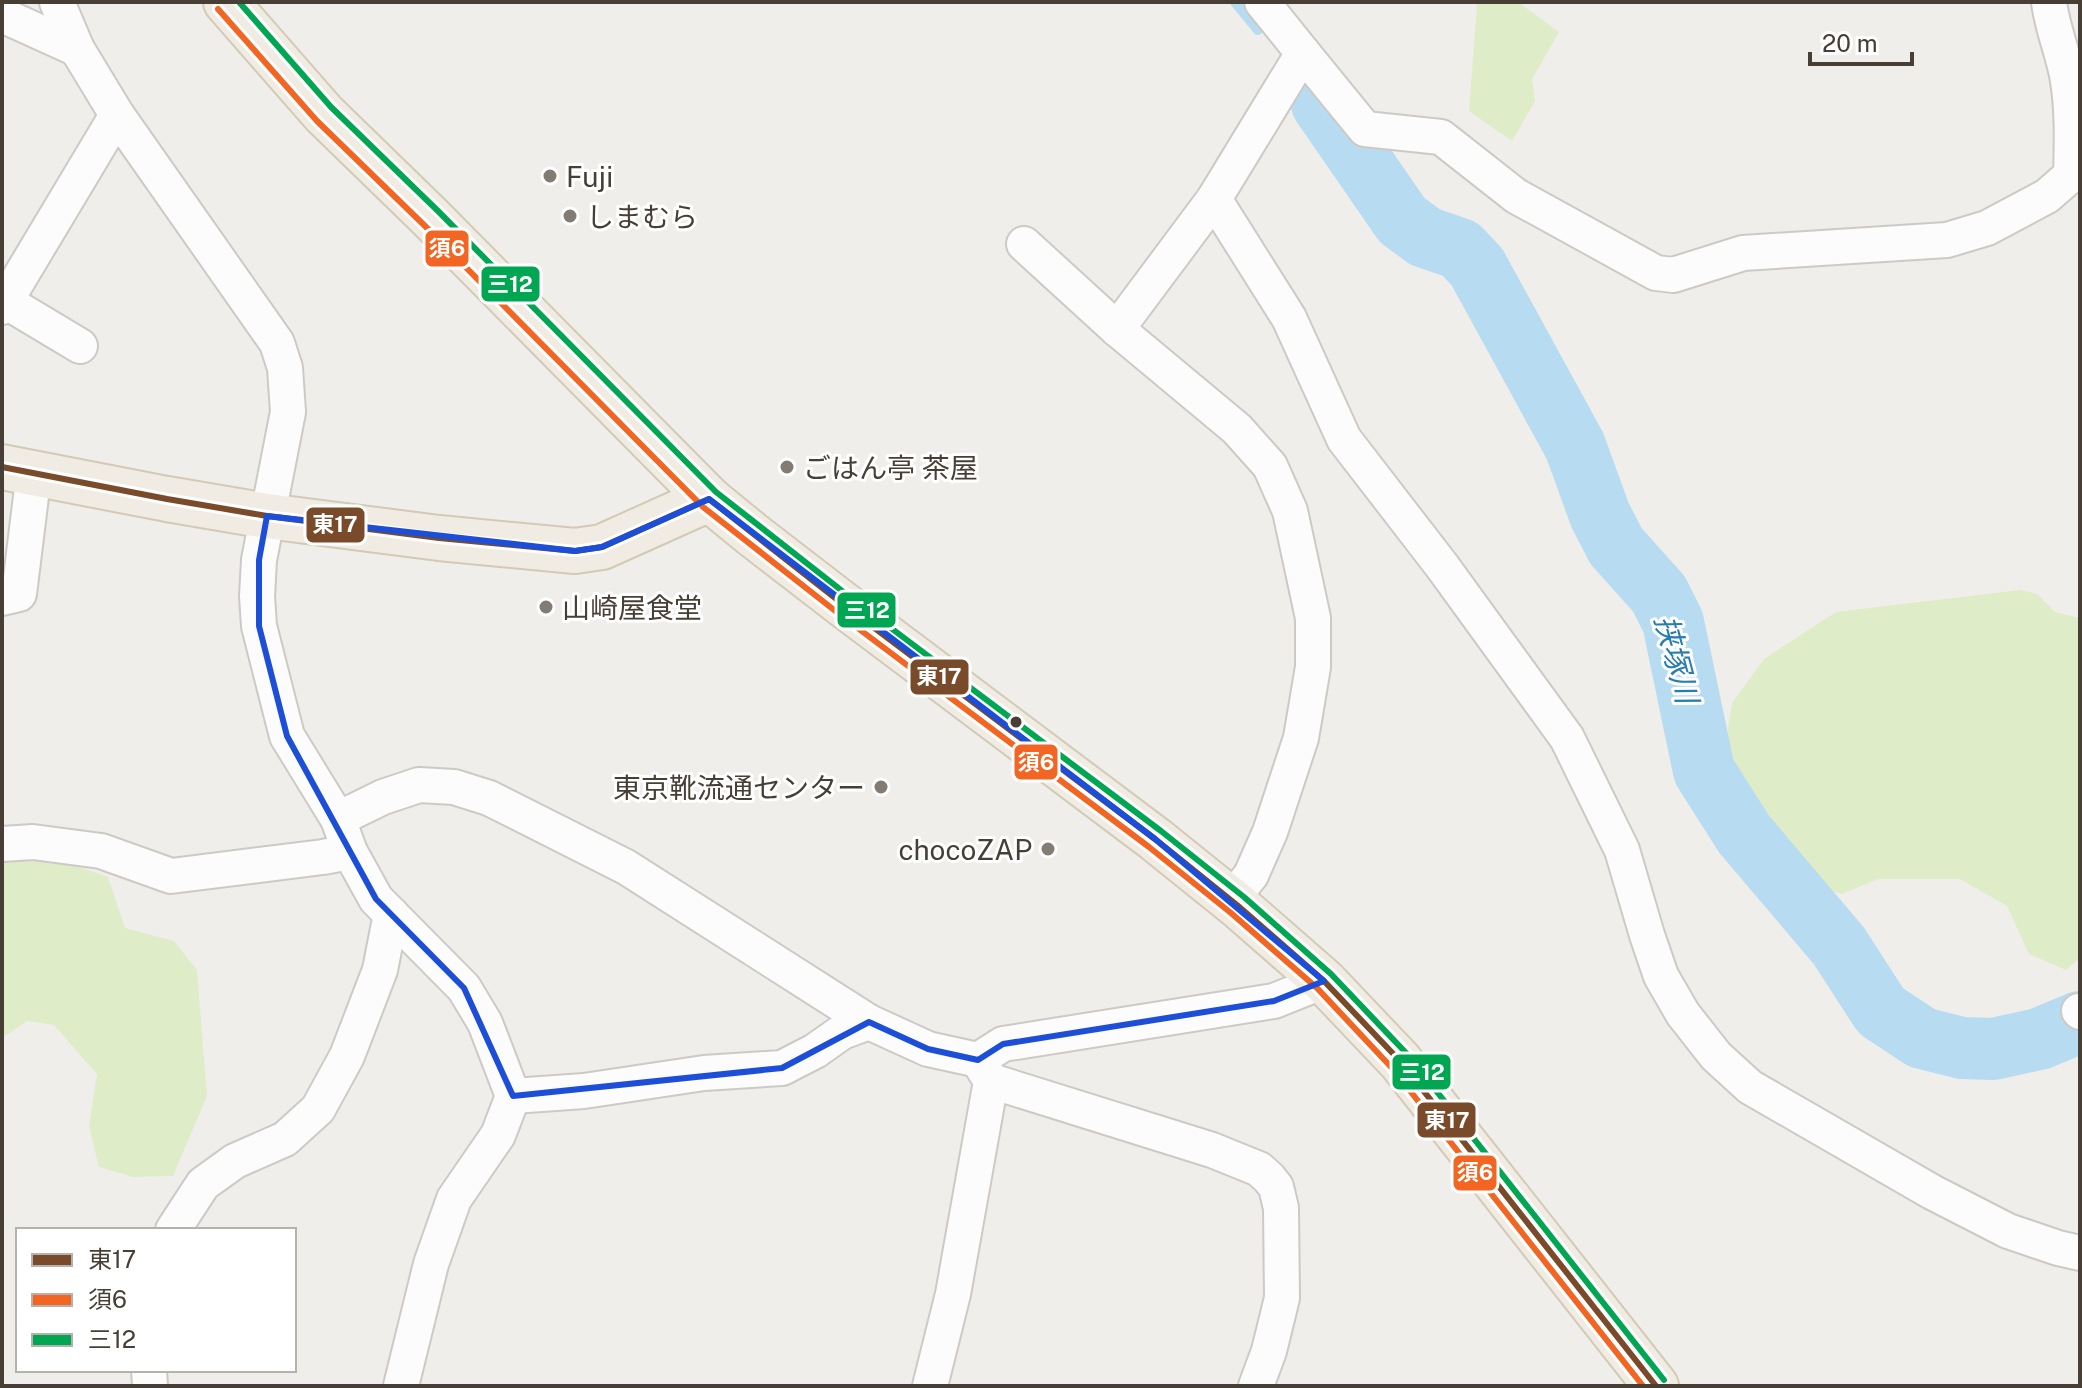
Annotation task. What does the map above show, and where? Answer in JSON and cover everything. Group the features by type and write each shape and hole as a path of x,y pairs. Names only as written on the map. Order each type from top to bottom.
{"main road":[{"path":"226,2 324,114 709,499 1155,839 1324,981 1400,1061 1656,1386"},
{"path":"18,470 267,516 439,538 575,551 602,547 709,499"}],"street":[{"path":"57,2 77,49 117,115 277,343 285,368 288,412 259,560 257,596 259,626 287,736 338,819 350,852 376,899 464,988 485,1023 513,1096 498,1135 454,1199 431,1264 401,1386"},
{"path":"1262,2 1365,129 1441,137 1516,196 1656,273 1673,275 1743,253 1947,240 1987,228 2075,177 2067,76 2049,2"},
{"path":"2,15 77,49"},
{"path":"1117,329 1214,199 1303,53"},
{"path":"80,346 4,304 117,115"},
{"path":"1214,199 1289,318 1344,439 1442,566 1567,738 1622,850 1661,976 1683,1014 1716,1056 1750,1087 1932,1192 2008,1231 2080,1253"},
{"path":"1024,244 1117,329 1237,429 1270,466 1290,511 1313,618 1313,667 1301,738 1270,832 1251,875 1231,900"},
{"path":"2,598 19,594 18,470"},
{"path":"338,819 383,797 419,785 454,787 489,798 626,867 869,1022 985,1071 1259,1169 1276,1187 1281,1208 1282,1298 1269,1351 1256,1386"},
{"path":"2,844 33,842 101,851 171,876 350,852"},
{"path":"174,1228 203,1184 235,1161 285,1139 318,1109 347,1056 380,970 391,914"},
{"path":"930,1386 953,1294 985,1071 1003,1044 1274,1001 1324,981"},
{"path":"513,1096 584,1091 704,1073 782,1068 815,1051 842,1032 869,1022"}],"highlighted area":[{"path":"709,499 1155,839 1324,981 1274,1001 1003,1044 978,1060 928,1049 869,1022 782,1068 513,1096 464,988 376,899 287,736 259,626 259,560 267,516 575,551 602,547"}],"green space":[{"path":"1472,2 1518,2 1559,32 1532,79 1535,101 1512,141 1469,111 1477,5"},
{"path":"2020,590 2037,594 2055,612 2080,618 2080,958 2066,970 2029,954 2007,906 1960,879 1878,879 1842,894 1822,888 1783,859 1723,761 1732,703 1764,659 1836,612"},
{"path":"45,855 108,877 125,928 174,941 197,970 207,1096 173,1176 133,1177 99,1167 89,1126 97,1074 54,1025 27,1021 2,1038 2,861"}],"waterway":[{"name":"挟塚川","path":"1235,2 1258,30"},
{"name":"挟塚川","path":"1322,104 1402,220 1425,237 1460,249 1477,267 1575,446 1600,515 1616,546 1659,594 1673,622 1704,771 1744,834 1839,946 1881,1011 1922,1038 1962,1048 1993,1049 2039,1039 2080,1022"}],"transit line":[{"name":"三12","path":"239,2 331,107 716,492 855,601 1161,831 1244,897 1331,974 1408,1055 1664,1380"},
{"name":"須6","path":"218,9 317,121 703,507 843,617 1149,847 1317,988 1392,1068 1643,1386"},
{"name":"東17","path":"2,467 267,516 439,538 575,551 602,547 709,499 849,609 1155,839 1324,981 1400,1061 1656,1386"}],"place":[{"name":"Fuji","path":"550,176"},
{"name":"しまむら","path":"570,216"},
{"name":"ごはん亭 茶屋","path":"787,467"},
{"name":"山崎屋食堂","path":"546,607"},
{"name":"東京靴流通センター","path":"881,787"},
{"name":"chocoZAP","path":"1048,849"}]}
